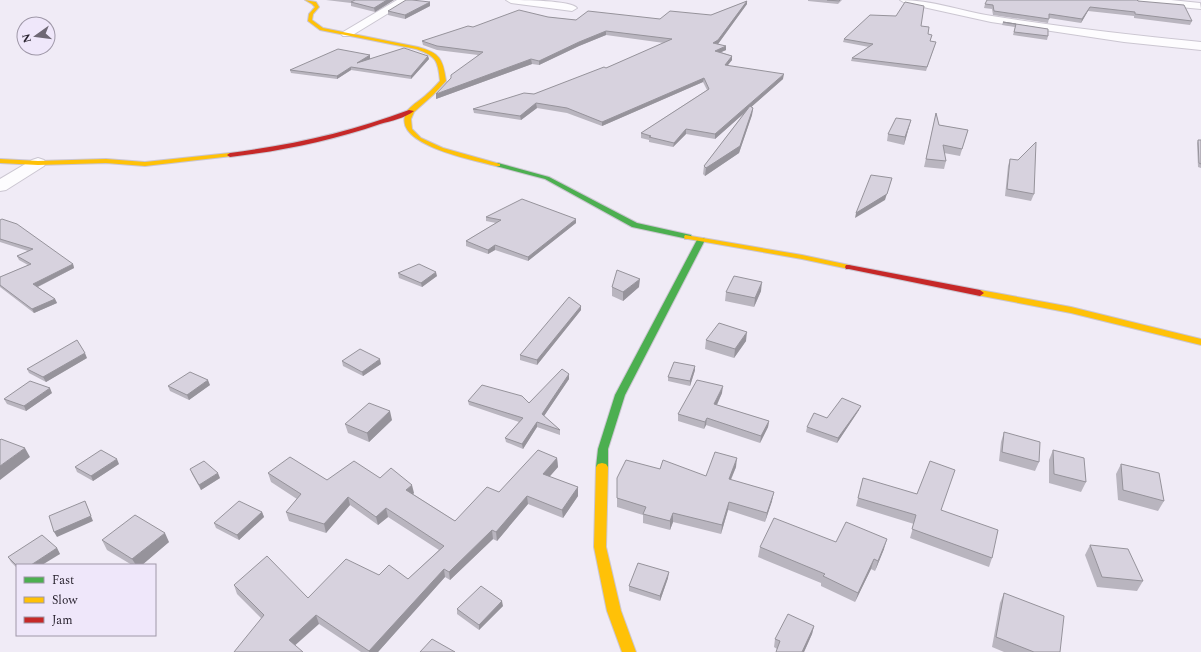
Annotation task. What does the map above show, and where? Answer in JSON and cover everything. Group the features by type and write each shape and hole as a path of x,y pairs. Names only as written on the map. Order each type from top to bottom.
{"street":[{"path":"0,161 38,163 92,161 145,164 267,151 335,137 373,126 411,111 431,94 443,81 440,62 436,56 428,52 395,43 324,30 310,21 311,14 317,7 314,3 307,0"},
{"path":"347,34 405,0"},
{"path":"511,0 572,8"},
{"path":"906,0 991,19 1124,38 1201,46"},
{"path":"1138,0 1199,4"},
{"path":"411,111 408,119 409,129 419,139 435,147 480,161 547,178 635,225 701,240 774,252 1071,310 1201,342"},
{"path":"0,186 38,163"},
{"path":"629,652 614,611 600,547 603,449 620,395 643,348 701,240"}],"building":[{"path":"355,0 387,0 374,8 351,2"},
{"path":"406,0 430,2 405,15 388,11"},
{"path":"987,0 1137,0 1184,5 1192,21 1090,7 1082,19 1049,14 1049,19 994,11 993,5 985,4"},
{"path":"747,1 718,40 713,43 726,46 715,51 732,56 725,65 784,74 715,134 686,129 674,143 649,137 651,136 641,133 709,89 704,78 602,122 567,108 536,103 520,116 473,109 524,93 534,94 604,67 606,68 672,39 606,31 539,61 531,59 436,94 451,78 451,75 483,52 437,46 422,41 468,26 473,27 519,10 548,17 576,20 588,11 660,19 670,11 711,15"},
{"path":"905,2 924,6 921,26 929,27 928,34 932,35 930,41 936,42 927,67 852,58 873,44 844,39 870,15 896,16"},
{"path":"1016,24 1048,29 1048,36 1014,32"},
{"path":"404,48 428,56 411,76 351,67 337,76 290,70 338,49 370,55 357,63"},
{"path":"750,106 753,108 740,146 706,168 704,166"},
{"path":"936,113 939,125 968,130 962,149 943,145 946,161 926,159"},
{"path":"896,118 911,120 905,137 888,134"},
{"path":"1198,140 1201,140 1201,164 1199,163"},
{"path":"1036,142 1034,194 1007,189 1010,159 1018,160"},
{"path":"871,175 892,178 887,194 856,213"},
{"path":"522,199 576,219 528,257 495,245 488,250 466,241 501,220 486,217"},
{"path":"2,219 17,224 73,264 33,284 55,299 32,309 0,285 0,277 31,264 17,256 33,249 0,239 0,220"},
{"path":"419,264 436,272 421,283 398,273"},
{"path":"617,270 640,279 623,292 612,287"},
{"path":"734,276 762,282 755,298 726,292"},
{"path":"569,297 581,306 537,360 520,355"},
{"path":"719,323 747,332 735,349 706,340"},
{"path":"77,340 85,353 43,377 27,369"},
{"path":"360,349 380,359 362,372 342,361"},
{"path":"674,362 695,366 690,381 668,377"},
{"path":"562,369 569,374 542,414 560,430 537,422 522,444 505,438 523,418 468,401 482,385 522,396 529,403"},
{"path":"190,372 208,380 187,395 168,386"},
{"path":"697,380 723,386 714,404 769,421 761,436 707,418 705,422 678,414"},
{"path":"30,381 50,388 24,406 4,399"},
{"path":"842,398 861,406 838,438 807,427 814,413 827,418"},
{"path":"369,403 390,411 367,433 345,424"},
{"path":"1004,432 1040,442 1039,462 1002,452"},
{"path":"1,439 25,448 0,466 0,440"},
{"path":"101,450 117,459 91,476 75,467"},
{"path":"538,450 557,458 543,474 578,487 562,510 527,496 496,532 492,530 449,572 444,569 369,651 316,615 289,640 303,652 234,652 264,615 234,585 267,556 308,598 346,559 379,575 389,565 408,579 444,546 386,508 376,517 348,497 324,524 286,512 301,494 268,473 290,457 327,480 354,461 380,478 391,468 412,485 406,490 455,521 487,487 499,492"},
{"path":"1053,450 1084,458 1086,482 1054,474"},
{"path":"715,452 737,458 729,479 774,492 767,513 729,502 722,525 673,513 670,521 643,514 646,507 617,498 617,478 626,460 660,469 663,460 706,476"},
{"path":"204,461 218,473 199,485 190,469"},
{"path":"930,461 955,470 941,510 998,530 992,558 912,529 916,515 858,498 863,478 917,494"},
{"path":"1121,464 1159,473 1164,501 1123,490"},
{"path":"85,501 91,516 54,532 49,516"},
{"path":"239,501 262,512 237,535 214,523"},
{"path":"135,515 165,533 132,559 102,540"},
{"path":"774,518 836,542 846,522 887,539 878,561 874,559 858,593 823,576 825,574 760,547"},
{"path":"42,535 57,548 33,564 16,565 8,557"},
{"path":"1090,545 1128,549 1143,581 1102,577"},
{"path":"638,563 669,572 660,596 629,586"},
{"path":"481,586 502,601 479,625 457,609"},
{"path":"1004,593 1064,616 1060,652 1034,652 996,637"},
{"path":"788,614 814,626 802,652 776,652 780,641 775,639"},
{"path":"432,639 455,652 420,652"}],"traffic: fast":[{"path":"498,165 547,178 635,225 688,237"},
{"path":"602,467 603,449 620,395 701,240"}],"traffic: slow":[{"path":"307,0 314,3 317,7 311,14 310,21 322,29 402,44 430,52 437,57 441,65 443,81 431,94 411,111 408,119 409,129 419,139 441,149 498,165"},
{"path":"0,161 38,163 106,161 145,164 230,155"},
{"path":"688,237 802,257 849,267"},
{"path":"980,293 1071,310 1201,342"},
{"path":"602,467 600,547 614,611 629,652"}],"traffic: jam":[{"path":"230,155 277,149 344,134 411,111"},
{"path":"849,267 980,293"}]}
